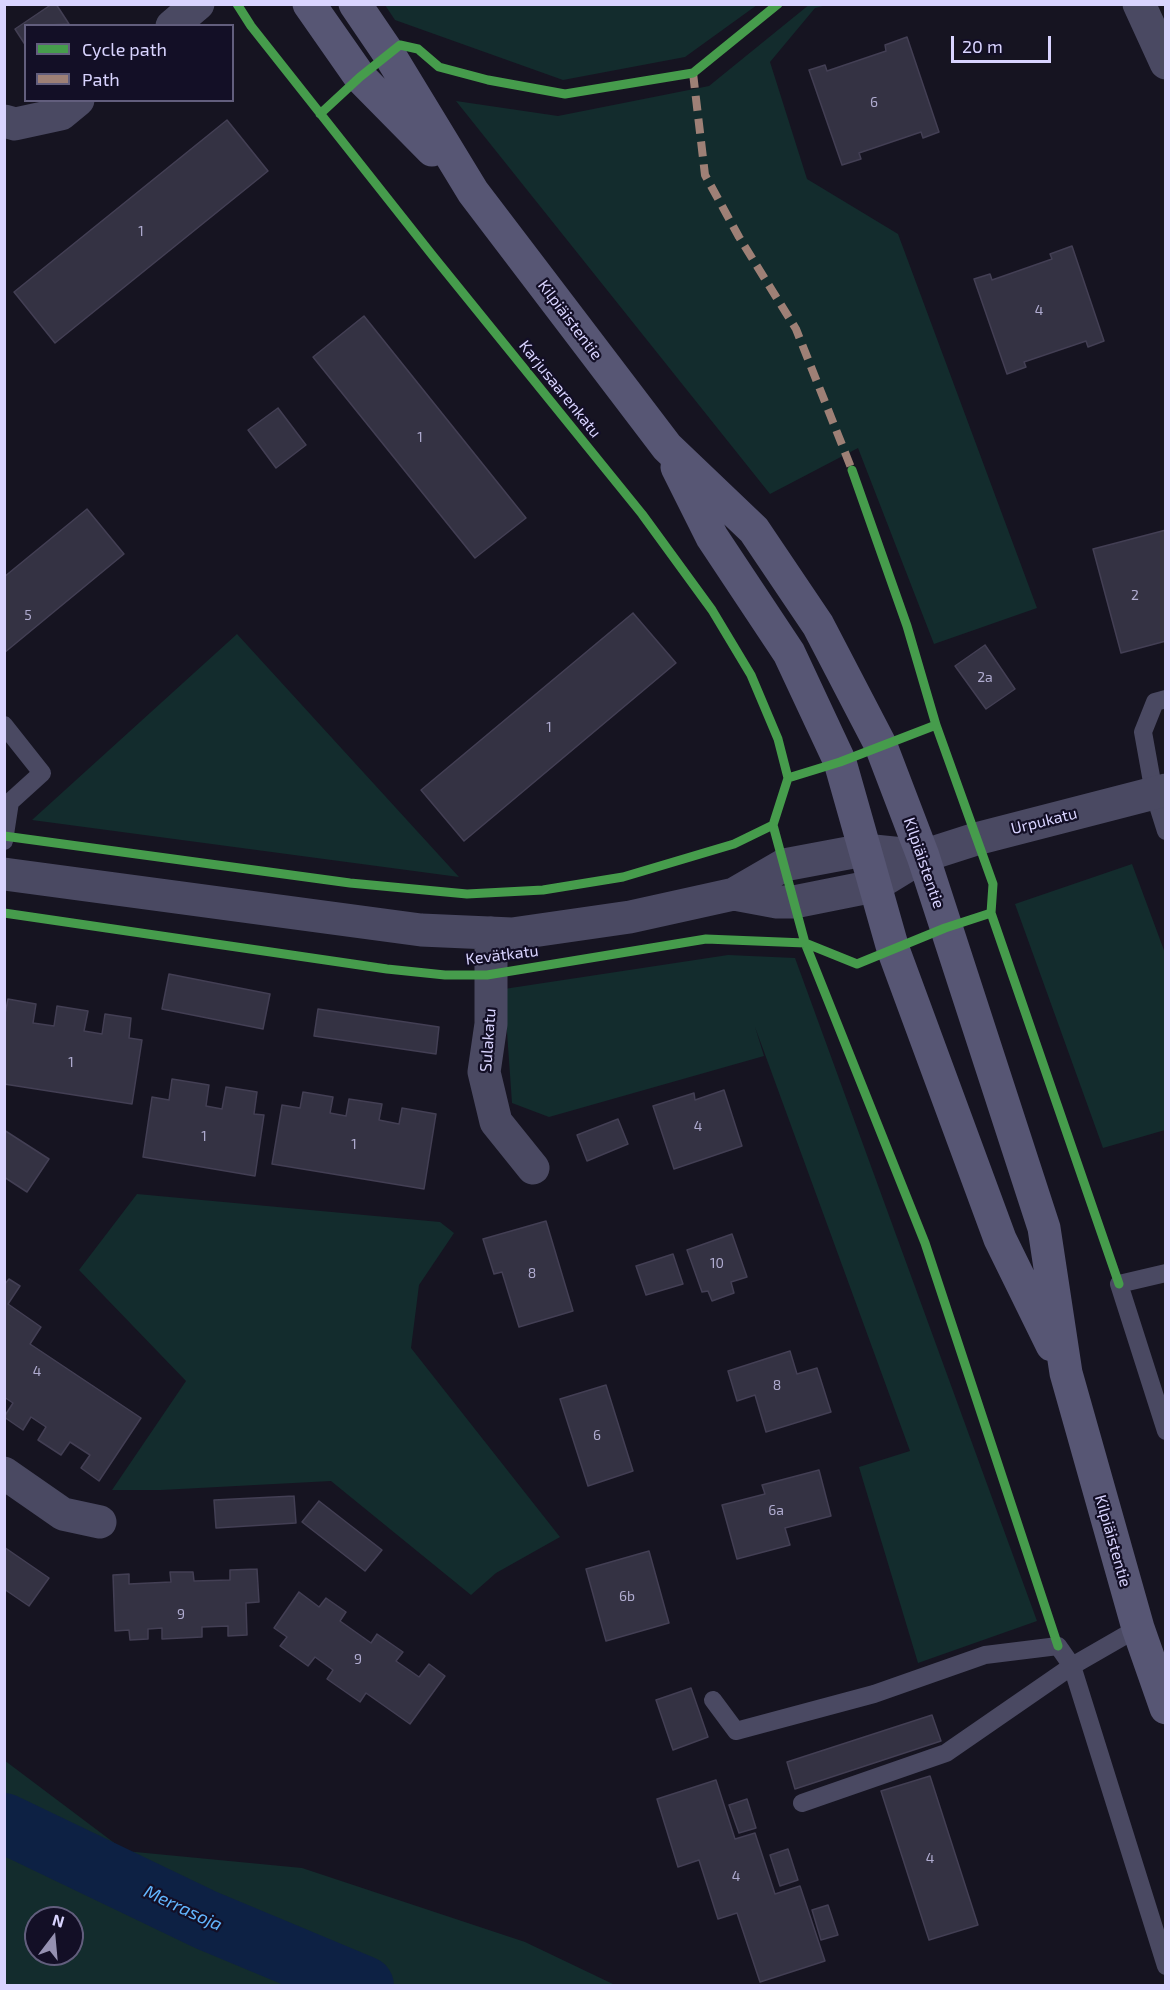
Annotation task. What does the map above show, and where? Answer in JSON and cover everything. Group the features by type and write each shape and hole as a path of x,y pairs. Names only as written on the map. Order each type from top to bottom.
{"street":[{"path":"174,24 198,4"},
{"name":"Kilpiäistentie","path":"309,4 360,77 472,192"},
{"name":"Kilpiäistentie","path":"356,4 389,54 472,192 667,447 754,530 818,625 881,746 923,856 1044,1228 1066,1373 1138,1628 1166,1708"},
{"path":"1139,4 1166,63"},
{"path":"4,121 15,124 61,114 76,102"},
{"name":"Kilpiäistentie","path":"667,447 712,537 789,653 840,762 893,949 1000,1239 1066,1373"},
{"name":"Urpukatu","path":"923,856 976,838 1160,792"},
{"name":"Kevätkatu","path":"4,874 421,930 512,934 630,917 734,894 784,865 864,850 923,856"},
{"name":"Kevätkatu","path":"734,894 777,902 794,902 874,886 923,856"},
{"name":"Sulakatu","path":"491,933 491,1024 484,1072 496,1122 533,1168"},
{"path":"4,1473 63,1514 100,1522"}],"lane":[{"path":"1166,699 1155,702 1143,732 1160,792 1166,831"},
{"path":"4,725 42,773 10,802 4,841"},
{"path":"1166,1273 1119,1284 1166,1431"},
{"path":"802,1803 946,1753 1072,1666 1138,1628"},
{"path":"713,1700 736,1731 874,1694 985,1655 1058,1646 1072,1666 1166,1966"}],"green space":[{"path":"810,4 827,5 815,8 770,62 807,179 898,234 1037,608 934,644 858,448 770,494 456,101 558,116 709,86"},
{"path":"385,5 757,5 685,57 563,80 395,20"},
{"path":"237,634 459,877 32,820"},
{"path":"1132,864 1165,953 1165,1130 1103,1148 1015,904"},
{"path":"728,955 795,958 1037,1621 918,1663 859,1467 910,1451 755,1027 764,1056 549,1117 512,1103 504,989"},
{"path":"137,1194 440,1222 454,1233 419,1285 411,1348 560,1537 496,1573 471,1595 331,1481 161,1490 112,1490 186,1381 79,1270"},
{"path":"4,1760 125,1851 302,1868 525,1942 615,1985 5,1985"}],"building":[{"path":"52,4 56,4 69,24 24,24 24,43 15,29"},
{"path":"907,37 939,132 923,138 921,132 859,153 861,159 842,165 809,70 825,65 827,71 886,51 885,45"},
{"path":"227,120 268,171 55,343 14,292"},
{"path":"1072,246 1104,341 1088,347 1086,341 1024,362 1026,367 1007,374 974,279 990,274 992,280 1052,259 1050,254"},
{"path":"364,316 526,518 475,558 313,357"},
{"path":"278,408 306,445 276,468 248,430"},
{"path":"87,509 124,554 4,653 4,577"},
{"path":"1166,530 1166,641 1121,653 1093,549"},
{"path":"633,613 676,663 464,841 421,790"},
{"path":"985,645 1015,689 986,709 955,666"},
{"path":"169,974 270,994 263,1029 162,1009"},
{"path":"8,999 36,1004 33,1023 54,1026 57,1006 88,1011 84,1031 102,1034 105,1014 131,1018 129,1038 142,1040 132,1104 4,1084 4,1019"},
{"path":"318,1009 439,1027 436,1054 314,1036"},
{"path":"172,1079 209,1085 206,1106 222,1109 226,1087 257,1092 254,1114 264,1115 255,1176 143,1157 152,1097 169,1100"},
{"path":"724,1090 742,1146 674,1169 653,1106 694,1093 695,1100"},
{"path":"303,1092 333,1097 330,1113 346,1116 349,1099 382,1104 379,1120 399,1124 402,1108 436,1114 424,1189 272,1164 282,1105 300,1108"},
{"path":"618,1119 628,1144 587,1161 577,1135"},
{"path":"4,1130 49,1159 27,1192 4,1177"},
{"path":"546,1221 573,1311 519,1327 502,1272 494,1274 483,1239"},
{"path":"732,1234 747,1277 731,1282 734,1293 712,1301 708,1291 702,1292 687,1250"},
{"path":"673,1254 683,1284 646,1295 636,1266"},
{"path":"9,1279 20,1286 8,1304 41,1327 30,1344 141,1418 99,1481 81,1468 90,1455 70,1442 61,1455 38,1440 46,1427 31,1417 23,1430 4,1417 13,1403 4,1397 4,1285"},
{"path":"790,1351 797,1374 817,1368 831,1412 766,1432 755,1395 737,1401 728,1371"},
{"path":"606,1385 633,1471 588,1486 560,1399"},
{"path":"819,1470 831,1516 785,1528 790,1545 737,1559 722,1505 765,1494 762,1485"},
{"path":"294,1496 296,1523 216,1528 214,1500"},
{"path":"319,1501 382,1550 365,1571 302,1522"},
{"path":"4,1547 49,1578 29,1606 4,1589"},
{"path":"649,1551 669,1623 606,1641 586,1569"},
{"path":"257,1569 259,1602 246,1603 247,1635 228,1636 228,1626 202,1627 202,1637 162,1639 162,1628 148,1629 148,1639 130,1640 129,1630 115,1631 113,1575 129,1574 129,1584 171,1582 170,1572 193,1572 194,1581 230,1580 230,1570"},
{"path":"299,1592 319,1607 326,1598 346,1612 340,1621 371,1643 377,1634 403,1652 396,1661 419,1677 429,1664 445,1676 410,1724 366,1693 360,1702 327,1679 333,1670 315,1657 308,1666 280,1646 287,1637 274,1628"},
{"path":"691,1688 708,1737 673,1750 656,1700"},
{"path":"932,1715 941,1741 795,1789 787,1762"},
{"path":"930,1776 978,1925 929,1940 881,1791"},
{"path":"716,1780 735,1839 755,1833 775,1894 800,1886 825,1961 760,1982 737,1913 718,1919 699,1860 678,1867 657,1799"},
{"path":"747,1799 756,1828 739,1833 729,1805"},
{"path":"788,1849 798,1880 780,1886 770,1855"},
{"path":"828,1905 838,1935 821,1940 812,1910"}],"waterway":[{"name":"Merrasoja","path":"4,1823 206,1920 364,1986"}],"marked path":[{"path":"693,73 705,175 739,237 796,329 852,470"}],"cycle path":[{"name":"Karjusaarenkatu","path":"237,4 251,26 433,256 642,514 712,610 751,675 778,739 788,778 773,825"},
{"path":"320,114 360,77 400,45 418,49 439,67 488,80 565,94 693,73 778,4"},
{"path":"852,470 907,626 936,725 993,884 991,913 1119,1284"},
{"path":"788,778 840,762 936,725"},
{"path":"773,825 805,943 925,1243 1058,1646"},
{"path":"4,836 350,883 467,894 543,890 623,877 734,844 773,825"},
{"path":"4,913 387,969 445,975 487,975 706,939 805,943 857,964 945,928 991,913"}]}
